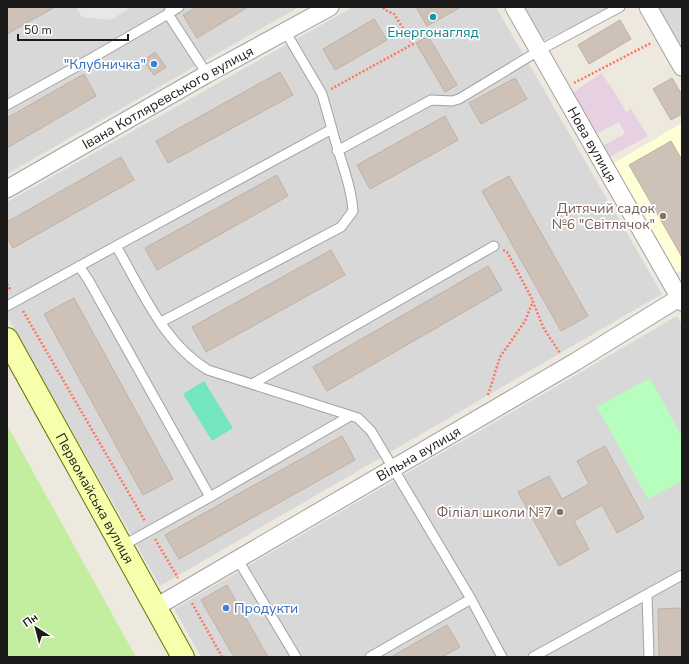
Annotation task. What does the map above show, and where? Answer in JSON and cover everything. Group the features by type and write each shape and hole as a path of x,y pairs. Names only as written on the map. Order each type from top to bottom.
{"main road":[{"name":"Первомайська вулиця","path":"7,339 183,657"}],"street":[{"name":"Івана Котляревського вулиця","path":"7,190 207,74 330,7"},
{"name":"Нова вулиця","path":"514,7 679,292"},
{"path":"648,7 682,68"},
{"name":"Вільна вулиця","path":"156,607 575,362 679,292"}],"lane":[{"path":"7,105 92,58 170,10 179,7"},
{"path":"337,151 431,100 452,101 459,99 540,50 620,7"},
{"path":"170,10 207,74"},
{"path":"161,322 341,227 353,211 348,180 337,151 322,94 285,31"},
{"path":"7,306 332,129"},
{"path":"116,246 174,343 193,361 208,370 254,383 358,418 371,430 471,598 502,657"},
{"path":"254,383 494,246"},
{"path":"78,266 89,281 210,497"},
{"path":"122,546 350,416"},
{"path":"238,560 296,657"},
{"path":"533,657 682,575"},
{"path":"646,595 649,657"},
{"path":"370,657 471,598"},
{"path":"553,646 553,657"}],"path":[{"path":"322,94 413,44 394,14 384,7"},
{"path":"561,90 664,36"},
{"path":"494,246 506,252 533,301 544,329 562,356 575,362"},
{"path":"7,284 185,590 222,657"},
{"path":"485,416 487,398 500,357 525,321 533,301"}],"shaded area":[{"path":"7,7 299,7 7,174"},
{"path":"76,7 131,7 111,20 82,17"},
{"path":"353,7 496,7 662,294 160,586 7,316 7,202"},
{"path":"521,7 611,7 541,42"},
{"path":"658,7 682,7 682,51"},
{"path":"601,73 626,112 631,109 648,136 608,158 602,146 625,134 619,122 594,135 582,115 585,113 573,93"},
{"name":"Дитячий садок №6 \"Світлячок\"","path":"682,123 682,270 677,273 614,163"},
{"path":"677,316 682,325 682,657 201,657 174,609"}],"green space":[{"path":"650,378 682,437 682,481 648,499 597,407"},
{"path":"204,381 233,428 212,441 183,394"},
{"path":"7,425 136,657 7,657"}],"building":[{"path":"7,7 55,7 7,34"},
{"path":"197,7 248,7 197,38 183,15"},
{"name":"Енергонагляд","path":"416,7 461,7 427,26"},
{"path":"374,19 387,40 335,70 323,49"},
{"path":"620,20 631,39 589,64 578,45"},
{"path":"428,36 457,85 445,92 416,43"},
{"path":"155,52 166,67 154,75 143,61"},
{"path":"280,72 293,95 168,163 156,141"},
{"path":"84,74 96,96 7,148 7,118"},
{"path":"515,78 527,99 481,124 469,103"},
{"path":"672,78 682,95 682,114 671,120 653,89"},
{"path":"445,116 458,140 370,189 357,165"},
{"path":"671,141 682,160 682,257 629,165"},
{"path":"121,157 134,180 13,248 7,237 7,222"},
{"path":"277,175 288,196 157,270 145,248"},
{"path":"509,176 588,316 561,331 482,191"},
{"path":"331,250 345,275 206,352 192,327"},
{"path":"488,266 502,290 327,391 313,367"},
{"path":"74,298 173,479 143,495 44,314"},
{"path":"342,436 355,460 179,559 165,535"},
{"name":"Філіал школи №7","path":"605,446 644,518 617,533 602,505 574,521 589,549 559,566 518,492 549,476 562,499 589,484 577,461"},
{"path":"227,585 268,657 234,657 201,600"},
{"path":"682,608 682,657 659,657 658,609"},
{"path":"447,625 460,647 442,657 391,657"}],"place":[{"name":"Енергонагляд","path":"433,17"},
{"name":"\"Клубничка\"","path":"154,64"},
{"name":"Дитячий садок №6 \"Світлячок\"","path":"663,216"},
{"name":"Філіал школи №7","path":"560,512"},
{"name":"Продукти","path":"226,608"}]}
